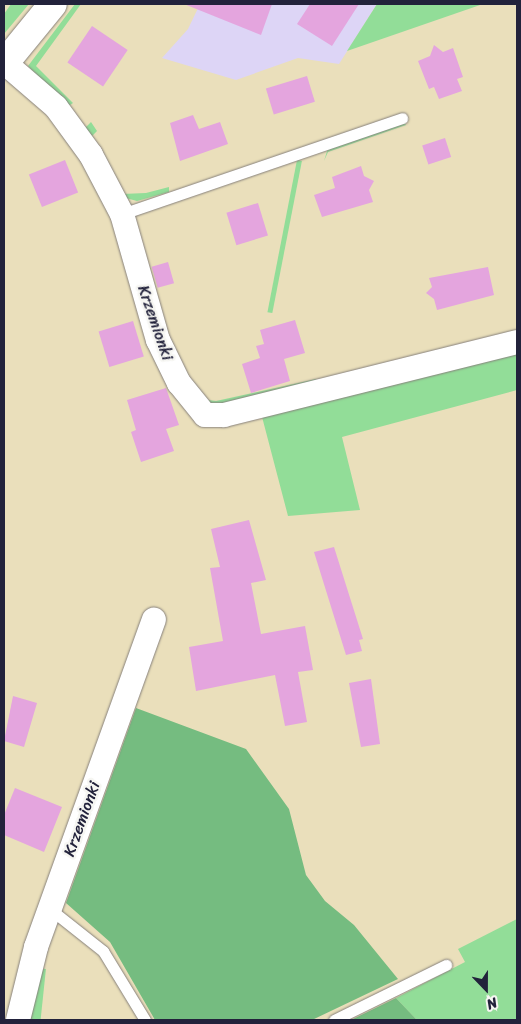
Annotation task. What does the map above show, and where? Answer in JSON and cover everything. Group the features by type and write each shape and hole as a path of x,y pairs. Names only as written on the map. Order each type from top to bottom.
{"street":[{"path":"4,64 53,4"},
{"name":"Krzemionki","path":"4,64 73,127 122,214 158,340 180,383 204,415 224,414 517,342"},
{"name":"Krzemionki","path":"18,1020 28,972 154,620"}],"lane":[{"path":"122,214 402,118"},
{"path":"50,909 103,951 145,1020"},
{"path":"334,1020 446,964"}],"shaded area":[{"path":"200,4 377,4 339,64 298,58 236,80 162,58 188,29"}],"green space":[{"path":"11,4 29,4 4,34 4,14"},
{"path":"75,4 81,4 36,66 73,103 67,107 28,66"},
{"path":"377,4 483,4 347,51"},
{"path":"91,122 97,131 92,136 122,194 146,193 169,187 169,192 137,201 122,197 84,129"},
{"path":"404,122 406,125 328,152 324,161 328,148"},
{"path":"297,160 302,161 272,313 267,312"},
{"path":"517,349 517,390 342,437 360,510 288,516 261,413"},
{"path":"316,379 317,383 233,405 208,404 208,400 216,401"},
{"path":"136,708 246,749 289,809 306,875 325,901 354,925 398,979 312,1020 155,1020 110,942 66,903"},
{"path":"517,919 517,1020 417,1020 396,998 465,962 458,949"},
{"path":"36,968 46,969 41,1020 31,1020"},
{"path":"396,998 417,1020 351,1020"}],"building":[{"path":"184,4 272,4 261,35"},
{"path":"310,4 359,4 332,46 297,24"},
{"path":"92,26 128,50 103,87 67,62"},
{"path":"434,45 443,52 453,48 463,77 457,79 462,91 439,99 434,87 429,89 418,61 430,56"},
{"path":"307,76 315,102 274,114 266,89"},
{"path":"193,115 199,129 220,122 228,144 180,161 170,123"},
{"path":"445,138 451,157 428,164 422,145"},
{"path":"65,160 78,192 42,207 29,175"},
{"path":"361,166 364,176 374,181 369,190 373,202 322,217 314,195 335,188 332,177"},
{"path":"258,203 268,236 236,245 226,213"},
{"path":"168,262 174,283 158,288 152,267"},
{"path":"488,267 494,295 437,310 434,299 426,293 432,287 429,278"},
{"path":"295,320 305,353 284,359 290,381 251,393 242,364 260,358 256,346 264,344 260,330"},
{"path":"133,321 144,356 109,367 99,332"},
{"path":"166,388 179,425 166,429 174,451 141,462 131,432 136,430 127,400"},
{"path":"249,520 266,580 251,583 261,634 305,626 313,670 298,672 307,722 285,726 275,675 196,691 189,647 223,641 210,568 220,567 211,529"},
{"path":"334,547 363,639 359,640 362,651 346,655 314,552"},
{"path":"371,679 380,744 361,747 349,683"},
{"path":"13,696 37,703 24,747 4,741"},
{"path":"15,788 62,807 44,852 4,835 4,815"}]}
